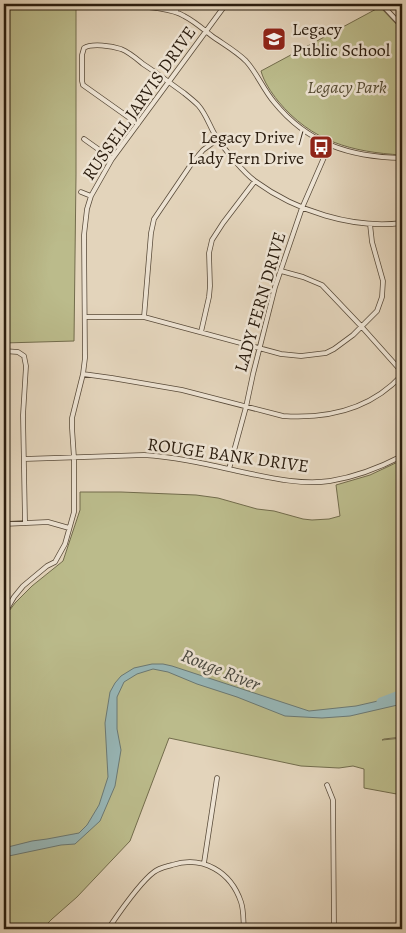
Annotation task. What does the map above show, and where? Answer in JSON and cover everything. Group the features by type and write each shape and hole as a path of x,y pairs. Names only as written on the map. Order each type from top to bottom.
{"street":[{"path":"117,4 176,12 184,16 239,55 285,115 306,132 329,146 365,155 402,158"},
{"path":"176,12 178,4"},
{"name":"RUSSELL JARVIS DRIVE","path":"4,614 23,586 47,566 55,562 65,544 74,512 72,418 85,358 84,235 87,209 91,196 112,160 226,4"},
{"path":"383,4 402,26"},
{"path":"138,124 83,84 82,55 84,48 98,46 124,50 197,103 218,139 245,172 275,194 320,215 370,224 402,223"},
{"path":"84,139 112,160"},
{"path":"144,317 151,233 154,219 192,163 203,150 218,139"},
{"name":"LADY FERN DRIVE","path":"228,469 281,271 302,208 329,146"},
{"path":"201,332 209,297 209,254 212,240 222,223 255,181"},
{"path":"81,192 91,196"},
{"path":"85,317 144,317 281,354 301,356 326,352 342,344 361,326 376,311 382,297 383,281 372,242 370,224"},
{"path":"83,374 166,387 283,416 303,417 336,413 356,408 385,392 402,374 361,326 322,285 281,271"},
{"path":"4,351 18,352 24,356 26,366 23,415 25,522"},
{"name":"ROUGE BANK DRIVE","path":"24,459 166,457 297,482 328,481 364,474 402,456"},
{"path":"4,524 48,522 69,528"},
{"path":"204,863 217,778"},
{"path":"326,785 333,800 334,929 350,927 365,929"},
{"path":"108,929 134,892 154,872 160,868 177,863 193,862 204,863 218,870 228,879 241,901 244,929"}],"green space":[{"path":"4,4 76,4 74,341 4,343"},
{"name":"Legacy Park","path":"380,7 402,30 402,155 366,151 334,142 319,135 291,115 278,101 268,87 261,71"},
{"path":"402,460 402,704 398,706 402,705 402,737 382,740 402,738 402,795 364,788 364,769 353,766 339,768 301,766 169,738 130,841 77,897 42,929 4,929 4,618 15,603 32,586 63,561 80,510 80,492 196,495 218,498 303,519 329,519 340,516 336,485 370,475"}],"water":[{"path":"152,664 172,666 309,711 356,706 402,694 402,704 350,716 322,718 285,716 168,672 153,669 137,674 124,682 117,697 117,729 121,750 115,786 100,821 75,844 61,845 4,857 4,848 79,833 87,825 99,805 108,777 105,723 110,692 121,676 134,668"}],"waterway":[{"name":"Rouge River","path":"381,702 402,694"}],"place":[{"name":"Legacy Public School","path":"274,39"},
{"name":"Legacy Drive / Lady Fern Drive","path":"321,147"}]}
